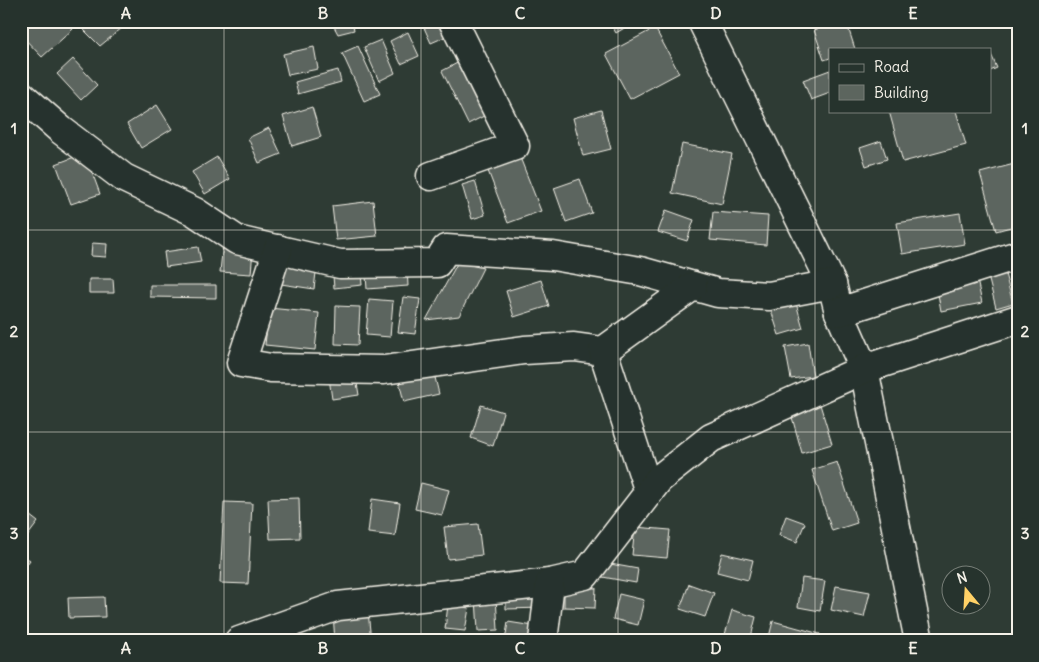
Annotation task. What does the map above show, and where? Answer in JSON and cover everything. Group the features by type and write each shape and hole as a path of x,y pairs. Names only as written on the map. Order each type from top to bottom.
{"street":[{"path":"431,176 515,146 453,21"},
{"path":"702,21 832,284 839,312 864,369 919,641"},
{"path":"21,95 61,130 124,178 195,212 237,240 340,264 437,263 446,248 553,256 640,271 718,294 769,296 832,284"},
{"path":"278,249 241,363 271,368 384,370 524,350 574,347 603,351 693,286"},
{"path":"839,312 1018,255"},
{"path":"239,641 338,606 550,583 585,575 659,479 711,438 864,369 1018,319"},
{"path":"603,351 650,492"},
{"path":"543,641 550,583"}],"building":[{"path":"28,21 66,21 73,29 42,57 21,35 21,27"},
{"path":"75,21 122,21 122,28 100,46"},
{"path":"331,21 352,21 354,30 338,34"},
{"path":"421,21 449,21 454,33 431,43"},
{"path":"609,21 636,21 616,33"},
{"path":"846,21 855,48 829,48 829,58 824,60 814,30"},
{"path":"655,28 679,73 630,99 606,54"},
{"path":"408,32 419,56 401,64 390,41"},
{"path":"381,40 395,73 379,81 364,47"},
{"path":"358,46 380,94 364,101 342,53"},
{"path":"314,47 318,69 288,75 283,54"},
{"path":"992,57 997,68 992,70"},
{"path":"73,59 97,85 81,100 57,74"},
{"path":"463,60 490,113 468,124 442,71"},
{"path":"338,70 341,82 298,94 295,82"},
{"path":"829,70 829,93 811,100 803,80"},
{"path":"157,105 172,129 141,148 127,124"},
{"path":"312,107 321,137 292,146 283,116"},
{"path":"601,110 611,149 583,156 573,118"},
{"path":"889,112 956,112 966,145 903,162"},
{"path":"269,128 281,154 259,163 248,138"},
{"path":"512,137 541,211 508,223 480,150"},
{"path":"881,141 887,159 866,166 860,148"},
{"path":"682,144 732,154 722,204 672,193"},
{"path":"85,153 100,194 71,204 56,164"},
{"path":"217,157 230,179 205,194 192,172"},
{"path":"1018,163 1018,225 996,231 980,173"},
{"path":"580,179 592,213 566,222 554,188"},
{"path":"475,181 485,215 472,219 462,185"},
{"path":"373,201 377,236 336,240 332,206"},
{"path":"666,210 694,220 687,241 658,232"},
{"path":"713,212 768,216 766,245 710,240"},
{"path":"960,213 965,244 902,254 897,223"},
{"path":"224,234 254,236 251,274 220,272"},
{"path":"92,243 107,244 106,257 91,256"},
{"path":"198,247 201,262 166,267 164,252"},
{"path":"406,248 408,286 367,289 364,250"},
{"path":"359,249 362,285 334,288 331,252"},
{"path":"285,252 318,256 314,289 281,284"},
{"path":"458,262 483,268 459,316 426,320"},
{"path":"1002,263 1013,303 996,308 986,268"},
{"path":"976,275 982,303 941,311 936,283"},
{"path":"89,279 113,279 114,293 89,293"},
{"path":"541,280 549,306 514,317 506,291"},
{"path":"150,285 216,285 216,298 150,297"},
{"path":"403,297 420,299 415,334 398,332"},
{"path":"369,299 393,301 390,337 366,335"},
{"path":"796,303 803,328 779,335 771,310"},
{"path":"336,306 360,307 358,345 335,344"},
{"path":"269,308 319,313 315,350 265,345"},
{"path":"808,343 813,376 791,379 785,347"},
{"path":"353,360 359,395 332,399 327,364"},
{"path":"431,361 439,394 404,402 396,369"},
{"path":"819,401 832,444 802,453 790,410"},
{"path":"481,405 503,412 493,446 471,438"},
{"path":"837,462 857,523 832,531 812,470"},
{"path":"421,483 449,490 442,515 415,509"},
{"path":"299,498 300,538 270,539 268,499"},
{"path":"372,499 400,503 395,536 368,533"},
{"path":"224,502 252,503 248,584 220,583"},
{"path":"29,515 38,522 23,542 21,540 21,525"},
{"path":"786,516 805,523 797,542 779,535"},
{"path":"478,524 482,555 448,559 444,527"},
{"path":"635,527 670,530 667,558 632,555"},
{"path":"722,553 753,560 748,580 717,572"},
{"path":"21,554 30,560 21,572"},
{"path":"599,562 638,569 636,583 597,576"},
{"path":"802,578 825,581 820,611 798,607"},
{"path":"689,584 714,593 705,617 680,609"},
{"path":"836,586 870,592 864,617 831,610"},
{"path":"564,587 596,588 595,608 564,607"},
{"path":"506,590 542,590 543,608 506,609"},
{"path":"619,594 644,600 638,625 613,619"},
{"path":"104,597 105,617 69,618 68,598"},
{"path":"496,597 498,630 478,631 476,598"},
{"path":"448,605 469,608 465,631 445,629"},
{"path":"732,610 756,617 750,641 724,638"},
{"path":"368,611 371,641 335,641 333,614"},
{"path":"773,621 820,634 818,641 768,641"},
{"path":"508,622 540,627 538,641 505,641"},
{"path":"417,635 446,636 445,641 417,641"},
{"path":"601,637 625,639 625,641 600,641"}]}
